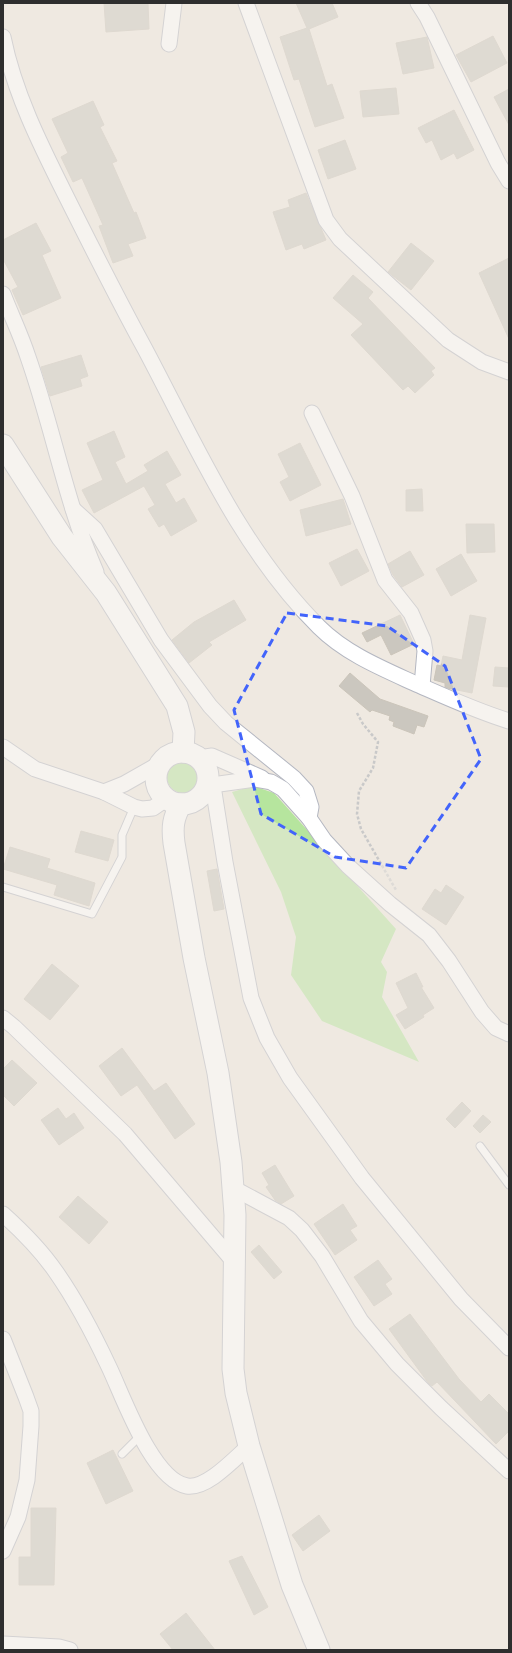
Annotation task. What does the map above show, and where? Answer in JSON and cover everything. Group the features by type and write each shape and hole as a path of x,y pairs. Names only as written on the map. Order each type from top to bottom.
{"street":[{"path":"169,44 174,3"},
{"path":"246,3 326,220 340,240 448,340 482,362 509,372"},
{"path":"418,3 427,17 498,163 509,181"},
{"path":"3,37 12,77 50,163 102,270 153,364 200,457 249,541 286,591 320,628 356,655 480,712 509,721"},
{"path":"3,294 28,356 85,547 106,593"},
{"path":"312,413 352,496 385,580 411,613 423,640 425,651 422,686"},
{"path":"3,446 62,537 106,593 177,706 191,755 205,765 208,774 209,786 251,998 267,1038 290,1078 362,1178 461,1299 509,1348"},
{"path":"73,509 95,529 161,640 210,706 226,723 294,778 306,791 311,807 309,818"},
{"path":"3,747 35,768 104,792 142,809 152,808 174,801 189,803 199,798 209,786 255,779 271,782"},
{"path":"104,792 124,784 161,763 170,755 212,756 271,782 282,789 309,818 324,840 348,866 398,910 429,934 449,961 482,1012 496,1028 509,1034"},
{"path":"161,763 156,778 158,786 174,801"},
{"path":"174,801 172,826 174,843 194,958 218,1073 231,1162 235,1216 233,1369 236,1393 248,1446 292,1585 319,1650"},
{"path":"3,1018 125,1134 234,1262"},
{"path":"233,1188 289,1218 302,1230 322,1256 361,1321 397,1364 441,1408 509,1471"},
{"path":"3,1214 32,1242 57,1273 106,1360 140,1436 160,1466 174,1481 187,1486 197,1486 206,1482 248,1446"},
{"path":"3,1339 10,1373 30,1411 27,1480 18,1517 3,1551"},
{"path":"3,1644 59,1647 70,1650"}],"lane":[{"path":"3,887 92,914 122,857 122,835 134,806"},
{"path":"480,1146 509,1185"},
{"path":"122,1454 140,1436"}],"path":[{"path":"357,713 363,724 378,742 373,768 359,791 357,814 361,829 398,893 398,910"}],"highlighted area":[{"path":"287,613 387,626 445,666 481,759 406,868 335,857 261,814 234,710"}],"green space":[{"path":"183,761 194,766 199,777 194,788 183,793 172,788 167,777 172,766"},
{"path":"253,786 274,793 396,929 381,962 387,972 382,997 419,1062 322,1021 291,975 296,937 281,892 232,792"}],"building":[{"path":"104,3 148,3 149,29 106,32"},
{"path":"296,3 332,3 338,17 309,29 327,86 332,84 344,118 315,127 299,79 294,80 280,37 307,28"},
{"path":"493,36 507,63 471,82 456,55"},
{"path":"427,37 434,68 403,74 396,43"},
{"path":"396,88 399,114 363,117 360,91"},
{"path":"509,89 509,125 494,97"},
{"path":"93,101 104,125 100,127 117,161 112,163 134,213 136,212 146,238 128,244 133,256 113,263 99,226 103,225 82,178 73,182 61,157 68,153 52,119"},
{"path":"454,110 474,150 457,159 454,153 441,160 432,140 426,143 418,128"},
{"path":"345,140 356,169 328,179 318,150"},
{"path":"306,193 326,240 304,249 302,244 286,250 273,212 290,207 288,200"},
{"path":"36,223 51,251 42,255 61,298 23,315 12,290 18,287 3,259 3,240"},
{"path":"411,243 434,261 411,290 388,272"},
{"path":"509,258 509,339 479,273"},
{"path":"353,275 373,292 368,298 435,368 431,371 434,375 415,393 408,386 403,390 351,335 363,324 333,298"},
{"path":"81,355 88,376 80,379 82,386 50,396 41,367"},
{"path":"114,431 125,457 115,462 126,484 148,471 144,465 167,451 181,475 165,484 176,503 184,498 197,521 171,536 164,524 159,527 148,509 155,505 144,486 94,513 82,490 103,480 87,443"},
{"path":"300,443 321,485 290,501 280,482 289,477 278,454"},
{"path":"422,489 423,511 406,511 406,490"},
{"path":"343,499 351,524 306,536 300,510"},
{"path":"466,524 494,524 495,552 467,553"},
{"path":"357,549 369,571 341,586 329,563"},
{"path":"410,551 424,575 402,587 393,575 388,564"},
{"path":"461,554 477,581 451,596 436,569"},
{"path":"234,600 246,620 209,642 212,645 189,663 172,640 194,622"},
{"path":"400,615 414,644 391,655 381,635 367,642 362,633"},
{"path":"470,615 486,618 472,693 447,688 445,687 445,683 434,680 437,665 441,666 443,656 462,660"},
{"path":"495,667 509,668 509,687 493,686"},
{"path":"350,673 380,699 428,716 424,727 417,725 414,734 393,726 394,722 389,720 390,716 372,710 370,712 339,686"},
{"path":"81,831 114,840 108,861 75,852"},
{"path":"10,847 50,859 47,868 95,883 89,906 54,895 57,885 3,869"},
{"path":"217,869 224,909 214,911 207,871"},
{"path":"446,885 464,897 446,925 422,909 435,889 441,893"},
{"path":"52,964 79,986 50,1020 24,999"},
{"path":"416,973 423,987 421,987 434,1008 423,1015 424,1017 405,1029 396,1015 408,1008 396,983"},
{"path":"122,1048 154,1091 166,1083 195,1124 175,1139 137,1085 121,1096 99,1066"},
{"path":"12,1060 37,1083 14,1106 3,1095 3,1069"},
{"path":"462,1102 471,1111 455,1128 446,1119"},
{"path":"58,1108 66,1119 74,1113 84,1128 59,1145 41,1120"},
{"path":"483,1115 491,1122 480,1133 473,1126"},
{"path":"275,1165 294,1196 281,1204 275,1200 266,1187 269,1185 262,1173"},
{"path":"78,1196 108,1222 89,1244 59,1217"},
{"path":"343,1204 357,1226 350,1230 357,1240 335,1255 314,1224"},
{"path":"259,1245 282,1272 274,1279 251,1252"},
{"path":"378,1260 392,1279 385,1284 392,1294 374,1306 354,1277"},
{"path":"410,1314 459,1379 481,1402 489,1394 509,1414 509,1431 496,1444 437,1382 432,1386 429,1384 389,1329"},
{"path":"113,1450 133,1491 106,1504 87,1463"},
{"path":"31,1508 56,1508 54,1585 19,1585 19,1557 31,1557"},
{"path":"319,1515 330,1531 303,1551 292,1535"},
{"path":"242,1556 268,1607 254,1615 229,1561"},
{"path":"186,1613 215,1650 173,1650 160,1634"}]}
